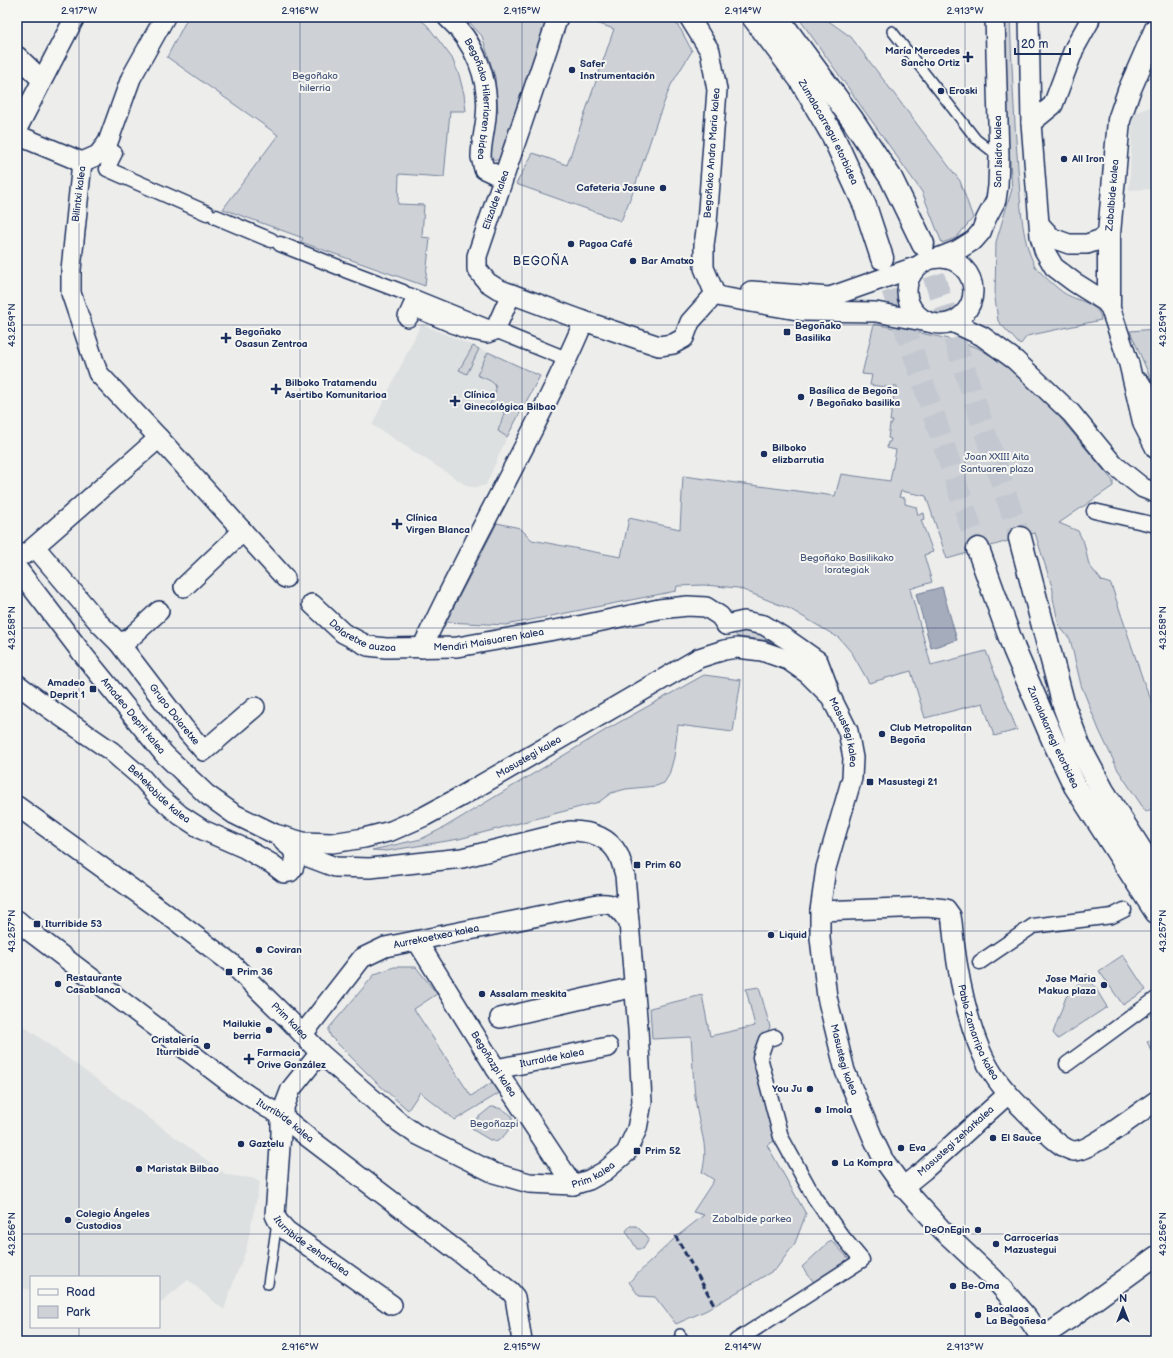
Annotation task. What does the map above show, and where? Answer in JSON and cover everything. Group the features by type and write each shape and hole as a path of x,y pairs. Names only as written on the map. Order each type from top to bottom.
{"main road":[{"name":"Zumalacarregui etorbidea","path":"753,17 800,79 833,136 864,206 882,258"},
{"name":"Zumalacarregui etorbidea","path":"777,17 852,119 891,178 931,251"},
{"name":"Zabalbide kalea","path":"1109,304 1109,234 1119,120 1129,91 1156,29"},
{"name":"Zumalakarregi etorbidea","path":"1020,538 1064,706 1079,746 1103,791 1156,874"},
{"name":"Zumalakarregi etorbidea","path":"978,549 1014,649 1053,740 1075,786 1156,912"}],"street":[{"path":"17,129 75,17"},
{"path":"165,17 131,78 105,147 115,153 107,169 211,215 341,269 566,358 584,322 659,346 673,344 684,338 690,322 719,295 742,290 830,297 918,266 927,261 931,251 958,263 966,270 971,279 973,289 972,300 968,309 961,317 952,322 934,324 876,312 803,311 719,295"},
{"name":"Begoñako Hilerriaren bidea","path":"447,17 472,47 482,72 487,102 481,158 484,169 503,178"},
{"name":"Elizalde kalea","path":"558,17 477,256 477,269 487,282 498,289 584,322"},
{"name":"Begoñako Andra Maria kalea","path":"689,17 700,32 710,52 718,90 704,245 704,268 719,295"},
{"name":"San Isidro kalea","path":"931,251 958,250 974,240 981,232 996,200 999,157 996,17"},
{"path":"1030,17 1031,123 1040,236 1044,250 1054,267 1074,282 1109,304"},
{"path":"1031,123 1053,104 1074,49 1089,22 1090,17"},
{"path":"17,56 42,80"},
{"path":"17,135 82,162"},
{"name":"Bilintxi kalea","path":"105,147 98,154 82,162 71,270 71,293 98,373 159,438"},
{"path":"1040,225 1052,238 1069,244 1087,244 1099,240 1109,234"},
{"path":"918,266 911,275 907,286 907,297 911,308 918,316 928,322"},
{"path":"408,317 413,306 467,329 487,333 495,330 511,294"},
{"name":"Zabalbide kalea","path":"1109,304 1129,364 1143,424 1156,449"},
{"path":"952,322 982,336 1015,360 1071,413 1113,464 1143,488 1156,493"},
{"name":"Mendiri Maisuaren kalea","path":"566,358 553,390 442,604 422,648 457,648 583,625 659,609 688,606 706,608 720,616 726,625"},
{"name":"Zabalbide kalea","path":"1129,364 1155,410"},
{"path":"17,563 159,438 285,578"},
{"path":"1094,511 1156,525"},
{"path":"184,587 243,531"},
{"name":"Grupo Dolaretxe","path":"35,547 100,624 119,643 184,728 204,751 255,707"},
{"name":"Amadeo Deprit kalea","path":"17,568 85,657 164,754 206,794 234,814 275,834"},
{"name":"Dolaretxe auzoa","path":"312,604 343,633 368,646 386,648 422,648"},
{"path":"119,643 129,639 159,611"},
{"path":"724,650 726,625 744,620 764,625 818,660 831,697"},
{"name":"Masustegi kalea","path":"275,834 303,842 332,843 364,838 391,831 425,816 460,797 699,658 724,650 737,648 762,651 788,660 808,674 831,697 848,731 853,758 852,778 826,868 820,911 820,938 827,997 845,1071 883,1159 903,1187 943,1231 994,1279 1027,1317 1040,1340"},
{"name":"Behekobide kalea","path":"17,684 50,709 111,750 141,777 157,795 180,815 203,830 244,848 272,864 284,873 290,872 294,868 295,858 293,849"},
{"name":"Prim kalea","path":"17,806 216,950 244,974 320,1053 399,1122 416,1134 494,1173 529,1183 573,1185 589,1180 604,1171 626,1153 637,1129 642,1102 638,1029 625,875 618,854 607,841 595,834 570,831 462,858 381,867 356,868 335,867 298,853 275,834"},
{"path":"356,868 342,855 340,848 346,841 364,858 381,867"},
{"path":"607,903 616,898 626,883"},
{"path":"607,903 616,908 629,922"},
{"name":"Aurrekoetxea kalea","path":"303,1034 362,958 385,948 571,909 607,903"},
{"name":"Pablo Zamarripa kalea","path":"820,911 927,907 946,909 951,916 959,976 969,1014 978,1043 990,1069 1008,1094 1053,1139 1066,1148 1074,1151 1093,1144 1156,1100"},
{"path":"980,962 1033,926 1112,916 1124,910"},
{"name":"Iturribide kalea","path":"19,927 234,1086 280,1115 510,1291 515,1296 522,1341"},
{"name":"Begoñazpi kalea","path":"417,941 496,1069 573,1185"},
{"path":"500,1018 634,988"},
{"path":"1067,1064 1156,999"},
{"path":"736,1341 862,1260 814,1196 782,1137 760,1057 766,1040 775,1038"},
{"name":"Iturralde kalea","path":"496,1069 608,1047"},
{"path":"280,1115 291,1089 320,1053"},
{"name":"Masustegi zeharkalea","path":"903,1187 1008,1094"},
{"name":"Iturribide zeharkalea","path":"280,1115 275,1215 278,1221 287,1231 392,1305"},
{"path":"1040,1340 1156,1256"}],"lane":[{"path":"892,31 976,139 999,157"},
{"path":"268,1284 278,1221"}],"shaded area":[{"path":"1156,105 1156,189 1129,190 1133,113"},
{"name":"Clínica Ginecológica Bilbao","path":"421,324 540,376 507,437 486,485 469,487 372,425"},
{"name":"Maristak Bilbao","path":"17,1021 227,1175 252,1178 260,1182 246,1251 224,1310 188,1280 160,1303 160,1276 30,1276 30,1290 17,1287"}],"green space":[{"name":"Begoñako hilerria","path":"188,17 417,17 427,25 452,58 459,75 464,94 466,111 450,111 444,177 399,174 398,204 424,205 422,237 430,238 425,286 301,242 303,238 223,209 278,135 167,57"},
{"path":"473,17 549,17 501,161 493,159 489,155 490,116 498,112 495,77 482,36 469,22"},
{"path":"579,17 671,17 681,30 692,51 671,85 621,221 516,184 533,153 567,165 614,29"},
{"path":"798,17 823,17 851,37 960,181 973,218 956,238 942,243 922,192"},
{"path":"1006,17 1010,17 1015,130 1022,218 1026,243 1035,266 1040,272 1064,293 1092,306 1100,314 1101,320 1027,336 1020,345 998,321 995,298 996,242 1012,189 1003,34"},
{"path":"874,324 945,338 976,347 1009,366 1046,401 1113,481 1113,486 1059,523 1078,531 1084,543 1089,565 1102,581 1111,584 1144,683 1156,711 1156,806 1146,812 1118,770 1099,730 1081,685 1070,639 1059,626 1053,598 1053,590 1035,533 947,559 926,496 901,491 899,497 905,498 905,504 916,507 918,515 924,513 925,519 921,520 933,552 924,555 932,582 910,589 931,665 986,651 1017,730 994,736 983,703 925,718 911,671 869,683 852,653 839,638 790,609 738,588 704,585 677,586 676,591 506,625 446,622 497,523 520,528 532,540 621,557 629,518 680,529 683,476 835,496 841,474 890,481 896,450 887,448 888,442 890,442 891,439 888,438 890,424 892,424 893,421 890,421 892,407 895,407 895,404 893,404 894,390 897,390 897,386 893,386 893,388 870,385 872,375 862,374"},
{"path":"1156,329 1156,389 1130,331"},
{"path":"473,346 479,349 467,374 459,370"},
{"path":"488,352 540,376 507,437 498,431 504,414 502,409 497,409 491,406 491,408 489,407 492,400 483,395 494,395 496,387 489,380 477,375"},
{"path":"736,628 755,630 777,642 736,636"},
{"path":"704,675 741,680 733,732 678,725 674,757 669,775 664,783 656,786 626,789 611,793 599,802 459,839 387,851 372,850 421,839 445,827 609,728"},
{"path":"1123,955 1146,990 1123,1005 1099,971"},
{"path":"394,967 416,967 437,994 414,1009 471,1096 494,1081 503,1091 455,1120 420,1092 408,1110 378,1084 331,1037 329,1028 375,974"},
{"path":"1087,974 1107,1007 1058,1039 1053,1033 1066,997"},
{"name":"Zabalbide parkea","path":"759,987 770,1027 754,1058 778,1139 767,1145 806,1214 795,1243 776,1269 707,1310 676,1324 655,1297 639,1296 629,1282 676,1237 704,1215 693,1212 714,1180 702,1172 705,1148 696,1102 691,1037 652,1039 650,1008 702,995 710,1036 755,1026 746,989"},
{"path":"1156,1036 1156,1058 1147,1042"},
{"name":"Begoñazpi","path":"491,1107 503,1110 512,1116 508,1131 496,1142 473,1130 472,1124"},
{"path":"630,1226 636,1226 648,1237 648,1241 643,1249 637,1249 626,1231"},
{"path":"831,1240 849,1259 816,1285 802,1267"}],"water":[{"path":"942,587 957,640 931,648 916,594"}],"tunnel":[{"path":"923,244 1020,538"},
{"path":"882,258 978,549"}],"railway":[{"path":"677,1238 676,1237 715,1306"}],"place":[{"name":"María Mercedes Sancho Ortiz","path":"968,57"},
{"name":"Safer Instrumentación","path":"572,70"},
{"name":"Eroski","path":"941,91"},
{"name":"All Iron","path":"1064,159"},
{"name":"Cafeteria Josune","path":"663,188"},
{"name":"Pagoa Café","path":"571,244"},
{"name":"Bar Amatxo","path":"633,261"},
{"name":"Begoñako Basilika","path":"787,332"},
{"name":"Begoñako Osasun Zentroa","path":"226,338"},
{"name":"Bilboko Tratamendu Asertibo Komunitarioa","path":"276,389"},
{"name":"Basílica de Begoña / Begoñako basilika","path":"801,397"},
{"name":"Clínica Ginecológica Bilbao","path":"455,401"},
{"name":"Bilboko elizbarrutia","path":"764,454"},
{"name":"Clínica Virgen Blanca","path":"397,524"},
{"name":"Amadeo Deprit 1","path":"93,689"},
{"name":"Club Metropolitan Begoña","path":"882,734"},
{"name":"Masustegi 21","path":"870,782"},
{"name":"Prim 60","path":"637,865"},
{"name":"Iturribide 53","path":"37,924"},
{"name":"Liquid","path":"771,935"},
{"name":"Coviran","path":"259,950"},
{"name":"Prim 36","path":"229,972"},
{"name":"Restaurante Casablanca","path":"58,984"},
{"name":"Jose Maria Makua plaza","path":"1104,985"},
{"name":"Assalam meskita","path":"482,994"},
{"name":"Mailukie berria","path":"269,1030"},
{"name":"Cristalería Iturribide","path":"207,1046"},
{"name":"Farmacia Orive González","path":"249,1059"},
{"name":"You Ju","path":"810,1089"},
{"name":"Imola","path":"818,1110"},
{"name":"El Sauce","path":"993,1138"},
{"name":"Gaztelu","path":"241,1144"},
{"name":"Eva","path":"901,1148"},
{"name":"Prim 52","path":"637,1151"},
{"name":"La Kompra","path":"835,1163"},
{"name":"Maristak Bilbao","path":"139,1169"},
{"name":"Colegio Ángeles Custodios","path":"68,1220"},
{"name":"DeOnEgin","path":"978,1230"},
{"name":"Carrocerías Mazustegui","path":"996,1244"},
{"name":"Be-Oma","path":"953,1286"},
{"name":"Bacalaos La Begoñesa","path":"978,1315"}],"district":[{"name":"BEGOÑA","path":"541,261"}],"park label":[{"name":"Joan XXIII Aita Santuaren plaza","path":"997,462"},
{"name":"Begoñako Basilikako lorategiak","path":"847,564"}]}
